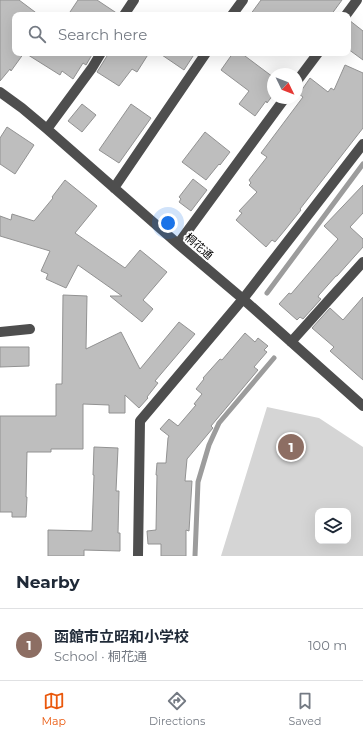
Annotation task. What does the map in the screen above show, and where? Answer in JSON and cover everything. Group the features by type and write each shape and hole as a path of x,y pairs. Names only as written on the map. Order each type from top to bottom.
{"street":[{"path":"126,12 134,0"},
{"path":"234,12 243,0"},
{"path":"348,12 358,0"},
{"path":"48,129 100,56"},
{"path":"114,188 204,56"},
{"path":"303,73 316,56"},
{"name":"桐花通","path":"0,92 48,129 363,406"},
{"path":"178,244 281,104"},
{"path":"138,556 140,421 243,299 363,144"},
{"path":"291,342 363,262"},
{"path":"0,332 30,329"}],"shaded area":[{"path":"267,407 319,418 363,447 363,556 221,556"}],"building":[{"path":"0,0 19,0 35,12 12,12 12,56 22,56 11,71 10,69 0,81"},
{"path":"78,0 97,0 115,12 70,12"},
{"path":"261,0 342,0 333,12 252,12"},
{"path":"351,22 363,31 363,60 351,51"},
{"path":"30,56 91,56 86,65 83,63 73,79 62,71 60,75"},
{"path":"107,56 147,56 137,72 132,69 119,86 97,72"},
{"path":"163,56 193,56 184,70"},
{"path":"231,56 245,56 267,72 267,103 266,101 255,116 239,104 249,91 221,70"},
{"path":"345,65 363,73 363,128 285,230 275,242 272,240 266,247 236,220 242,213 239,211 257,192 249,185 251,183 249,180 267,157 261,153 298,104 303,104 303,88 310,78 328,92 331,88 334,90"},
{"path":"82,104 96,115 82,132 68,121"},
{"path":"131,104 151,118 119,163 99,150"},
{"path":"7,127 34,145 15,174 0,164 0,138"},
{"path":"205,132 230,152 206,180 182,162"},
{"path":"193,179 207,190 191,211 179,202 181,199 179,197"},
{"path":"65,180 97,206 75,233 125,268 140,250 167,272 143,300 153,309 142,322 110,296 122,296 78,265 66,288 46,279 48,274 41,271 50,251 0,236 0,216 11,220 12,214 34,221 53,198 52,197"},
{"path":"363,185 363,213 350,227 363,239 363,247 319,295 318,297 321,299 303,319 300,317 297,320 279,304 289,293 291,294 338,239 324,226"},
{"path":"63,295 87,296 86,349 121,332 140,369 179,322 195,334 155,381 158,383 139,408 125,395 125,413 109,413 109,405 83,404 83,449 51,449 51,452 27,452 26,517 12,517 12,512 0,512 0,416 56,416 56,384 62,384"},
{"path":"363,297 363,380 330,351 334,347 312,328 330,308 343,320"},
{"path":"245,333 255,342 258,338 268,346 264,350 267,352 254,367 258,370 211,426 213,428 187,459 185,481 192,481 189,531 186,530 186,556 161,556 161,544 148,544 147,531 156,530 157,463 166,463 169,436 160,429 169,419 178,426 196,405 194,404 202,394 196,389 204,379 203,378 220,359 222,360"},
{"path":"0,347 29,347 29,366 0,367"},
{"path":"94,447 118,448 116,491 119,491 118,533 120,533 120,551 84,550 84,556 48,556 48,530 92,531"}],"waterway":[{"path":"267,293 363,164"},
{"path":"195,556 198,482 209,445 219,423 274,358"}],"place":[{"name":"函館市立昭和小学校","path":"291,447"}]}
